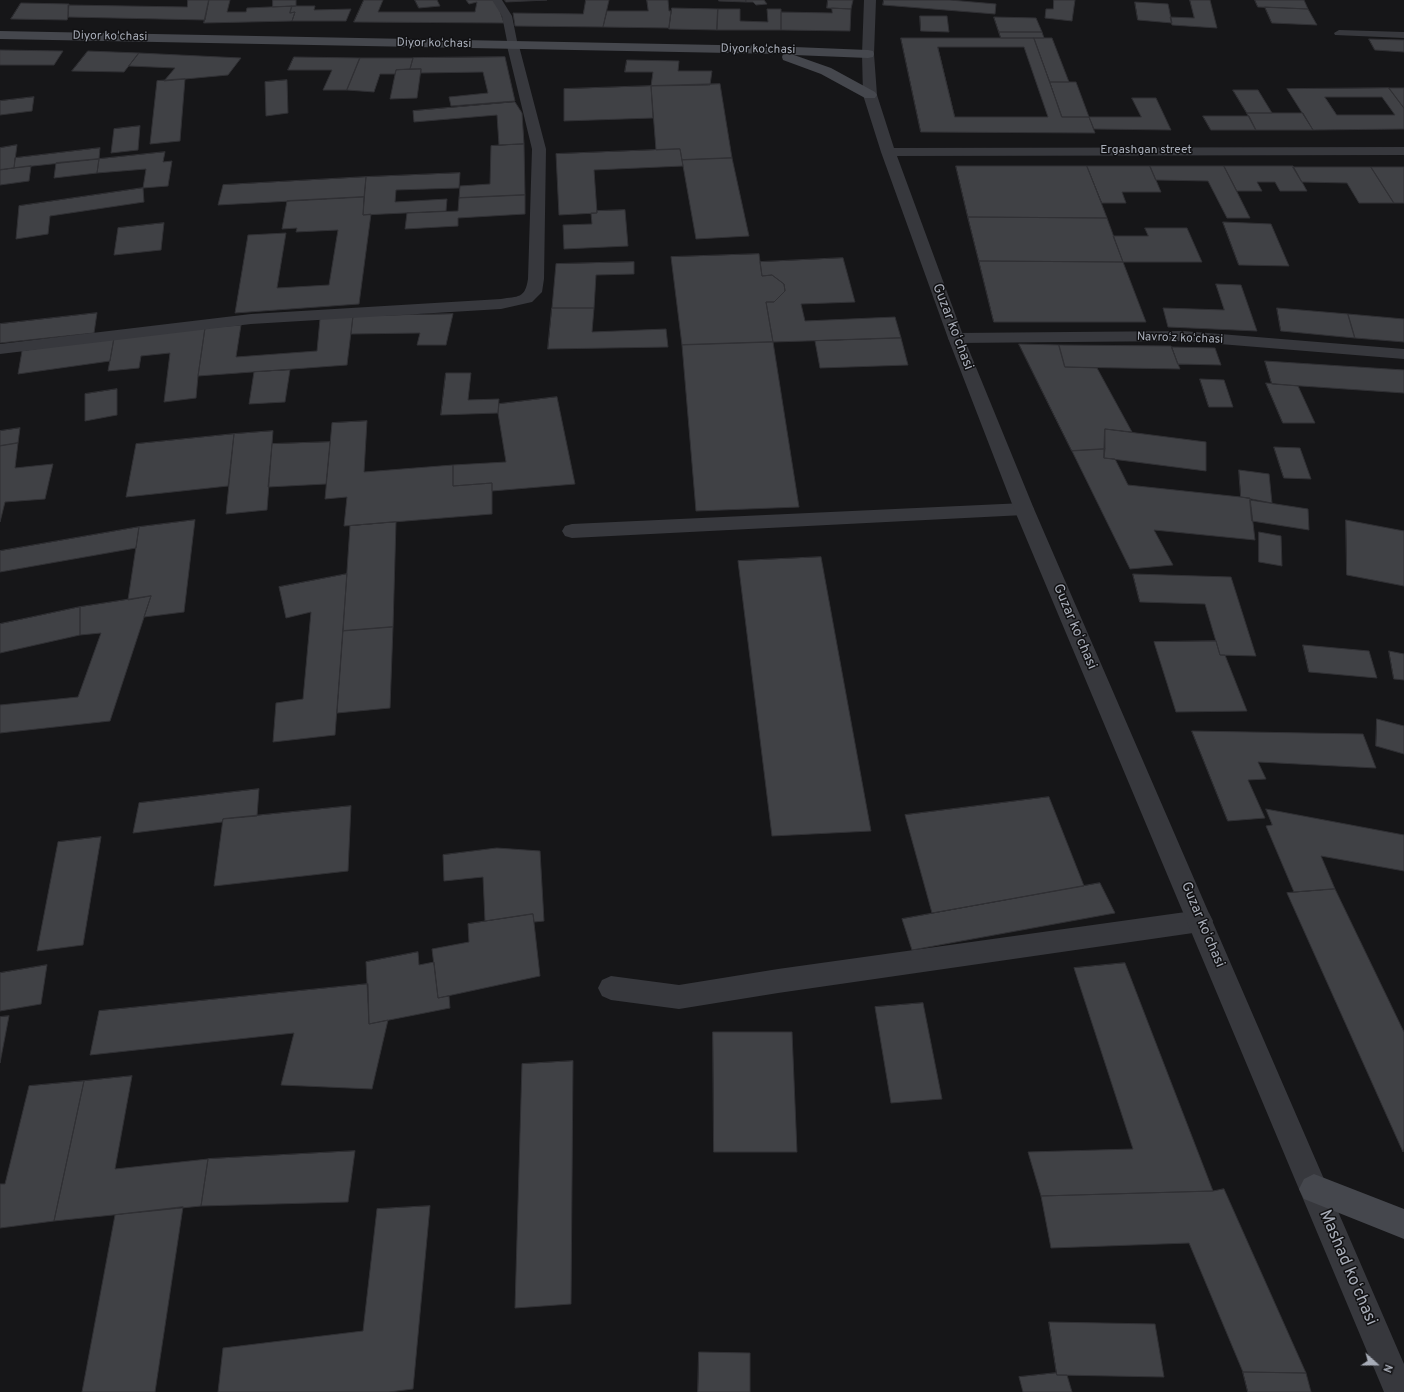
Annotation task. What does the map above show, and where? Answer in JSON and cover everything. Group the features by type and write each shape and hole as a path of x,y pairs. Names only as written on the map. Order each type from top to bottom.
{"main road":[{"name":"Diyor koʻchasi","path":"0,35 770,50 868,54"},
{"path":"770,50 826,71 870,95"},
{"path":"1314,1189 1404,1224"}],"street":[{"name":"Guzar koʻchasi","path":"870,0 868,54 870,95 888,152 956,338 1024,509 1314,1189"},
{"path":"0,349 251,319 501,304 526,299 534,292 536,279 539,148 513,46"},
{"name":"Ergashgan street","path":"888,152 1404,151"},
{"name":"Navroʻz koʻchasi","path":"956,338 1183,336 1404,354"},
{"path":"572,531 1024,509"},
{"path":"611,988 679,997 778,981 1200,921"},
{"name":"Mashad koʻchasi","path":"1314,1189 1400,1392"}],"lane":[{"path":"497,0 507,16 513,46"},
{"path":"1339,33 1404,35"}],"building":[{"path":"188,0 209,0 205,20 68,17 68,5 187,7"},
{"path":"209,0 230,0 227,12 246,12 247,8 292,6 290,13 295,12 292,21 204,23"},
{"path":"273,0 296,0 296,6 273,7"},
{"path":"364,0 383,0 378,12 475,12 477,2 469,4 466,0 493,0 499,8 504,23 354,22"},
{"path":"415,0 437,0 440,6 419,8"},
{"path":"505,0 547,0 506,2"},
{"path":"586,0 609,0 603,27 515,26 513,13 583,14"},
{"path":"647,0 668,0 669,11 671,11 669,28 603,27 607,11 648,11"},
{"path":"746,0 746,2 719,1"},
{"path":"746,0 764,0 767,4 756,5 753,2 746,2"},
{"path":"828,0 853,0 851,9 827,8"},
{"path":"884,0 950,0 996,4 995,14 883,5"},
{"path":"1054,0 1075,0 1072,21 1045,18 1046,9 1053,9"},
{"path":"1190,0 1210,0 1217,28 1172,25 1170,17 1194,18"},
{"path":"1255,0 1304,0 1308,9 1258,7"},
{"path":"1135,2 1168,4 1172,23 1138,20"},
{"path":"21,3 69,4 67,20 11,19"},
{"path":"292,6 315,6 314,10 351,9 346,21 292,21 295,12 290,13"},
{"path":"1265,7 1308,9 1317,25 1272,23"},
{"path":"672,8 718,9 717,30 669,29"},
{"path":"832,8 851,9 850,31 781,30 781,12 832,13"},
{"path":"718,9 740,9 740,21 768,22 767,9 781,9 781,30 717,30"},
{"path":"920,16 947,16 949,32 921,31"},
{"path":"994,17 1036,18 1042,32 999,32"},
{"path":"999,32 1042,32 1044,38 1001,38"},
{"path":"901,38 1034,38 1062,117 1089,117 1095,133 921,132","holes":["938,47 1024,47 1048,117 955,117"]},
{"path":"1034,38 1052,38 1069,82 1050,82"},
{"path":"1369,39 1404,40 1404,52 1375,50"},
{"path":"0,50 63,51 54,65 0,65"},
{"path":"88,51 139,53 124,72 72,71"},
{"path":"139,53 241,58 228,75 164,81 175,68 129,66"},
{"path":"294,57 360,58 347,90 323,90 332,70 288,70"},
{"path":"505,57 515,101 451,106 449,97 488,93 483,72 421,73 421,69 410,69 413,58"},
{"path":"360,58 413,58 410,69 396,70 395,74 380,74 374,92 347,90"},
{"path":"627,60 679,61 678,71 712,71 710,85 651,86 653,72 625,72"},
{"path":"421,69 417,98 390,99 396,70"},
{"path":"185,79 180,141 150,144 157,81"},
{"path":"287,80 288,113 266,116 265,82"},
{"path":"1050,82 1076,82 1089,117 1062,117"},
{"path":"720,84 732,158 682,160 680,149 656,150 651,86"},
{"path":"651,86 653,118 564,121 564,89"},
{"path":"1389,88 1404,88 1404,108"},
{"path":"1389,88 1404,108 1404,129 1313,130 1287,89","holes":["1325,97 1382,97 1395,115 1337,115"]},
{"path":"1233,90 1258,90 1272,113 1247,113"},
{"path":"34,97 32,111 0,115 0,101"},
{"path":"1132,98 1156,98 1171,130 1094,129 1089,117 1141,117"},
{"path":"515,102 522,113 524,144 499,145 497,115 414,122 413,111"},
{"path":"1247,113 1303,113 1313,130 1256,130"},
{"path":"1203,116 1249,116 1256,130 1211,130"},
{"path":"140,126 138,150 111,153 114,129"},
{"path":"524,144 525,195 459,198 460,186 490,184 491,146"},
{"path":"17,145 14,168 0,170 0,148"},
{"path":"100,148 99,159 14,168 15,158"},
{"path":"680,149 683,166 594,170 597,213 559,215 556,154"},
{"path":"165,152 163,162 172,161 168,186 143,188 146,169 97,173 99,159"},
{"path":"732,158 749,236 696,239 682,160"},
{"path":"99,159 97,173 54,178 56,163"},
{"path":"31,166 29,181 0,185 0,170"},
{"path":"956,166 1087,166 1107,218 968,217"},
{"path":"1087,166 1150,166 1161,192 1122,192 1126,203 1102,203"},
{"path":"1150,166 1224,166 1250,218 1227,218 1208,181 1156,180"},
{"path":"1224,166 1293,166 1307,191 1280,191 1275,182 1257,182 1262,191 1237,191"},
{"path":"1293,167 1371,167 1394,203 1359,203 1347,183 1302,182"},
{"path":"1371,167 1404,167 1404,203 1394,203"},
{"path":"460,173 459,188 396,190 395,202 447,199 446,211 363,215 366,177"},
{"path":"366,177 364,197 218,205 223,185"},
{"path":"143,188 144,202 50,216 48,234 16,239 19,206"},
{"path":"525,195 525,214 458,218 458,226 405,229 407,213 458,211 459,198"},
{"path":"364,197 363,215 371,214 359,304 235,313 248,235 286,233 277,288 329,285 338,230 296,232 297,228 282,229 287,201"},
{"path":"625,210 628,246 564,249 563,225 592,224 591,213 597,213 597,211"},
{"path":"968,217 1107,218 1123,262 979,261"},
{"path":"1223,222 1271,224 1289,266 1239,265"},
{"path":"164,223 161,250 114,255 118,228"},
{"path":"1145,228 1187,228 1202,262 1123,262 1113,236 1148,236"},
{"path":"759,254 762,276 772,275 784,284 785,291 774,302 766,302 773,342 682,345 671,257"},
{"path":"843,258 855,302 801,304 805,321 895,317 901,338 773,342 766,302 774,302 785,291 784,284 772,275 762,276 760,262"},
{"path":"979,261 1123,262 1146,322 994,322"},
{"path":"634,262 634,274 596,275 594,308 552,308 556,264"},
{"path":"1216,284 1241,285 1257,331 1168,327 1163,308 1224,310"},
{"path":"552,308 594,308 592,332 666,329 668,347 548,349"},
{"path":"1277,308 1348,314 1355,338 1281,331"},
{"path":"97,313 94,333 0,343 0,324"},
{"path":"453,314 446,345 417,345 420,333 351,334 353,316"},
{"path":"1348,314 1404,319 1404,342 1355,338"},
{"path":"353,316 347,365 198,376 205,328 241,325 236,357 317,351 320,319"},
{"path":"205,328 196,398 164,402 170,353 141,356 139,368 108,371 114,338"},
{"path":"114,338 110,361 18,374 22,351"},
{"path":"901,338 908,365 820,368 815,341"},
{"path":"773,342 799,507 696,511 682,345"},
{"path":"1019,344 1059,345 1065,367 1097,368 1132,432 1105,429 1105,449 1072,451"},
{"path":"1059,345 1171,346 1180,369 1065,367"},
{"path":"1172,347 1215,348 1221,365 1178,364"},
{"path":"1265,361 1404,370 1404,393 1272,384"},
{"path":"290,370 285,402 249,404 254,372"},
{"path":"446,373 471,373 468,400 499,399 498,413 441,415"},
{"path":"1200,379 1224,380 1233,407 1209,407"},
{"path":"1266,383 1298,386 1315,423 1283,423"},
{"path":"117,389 117,415 85,421 85,394"},
{"path":"557,397 575,484 492,491 492,483 453,486 453,465 506,462 498,413 499,404"},
{"path":"367,421 364,472 453,465 453,486 492,483 492,514 344,526 347,497 325,499 332,423"},
{"path":"20,428 18,443 0,446 0,431"},
{"path":"1105,429 1206,442 1206,471 1104,458"},
{"path":"273,431 267,510 226,514 234,434"},
{"path":"234,434 228,486 126,497 136,444"},
{"path":"330,442 326,484 268,487 272,444"},
{"path":"18,443 15,468 53,464 45,499 5,502 0,522 0,446"},
{"path":"1274,447 1300,448 1311,479 1284,478"},
{"path":"1105,449 1104,458 1115,459 1128,485 1250,498 1255,540 1154,530 1173,565 1130,569 1072,451"},
{"path":"1239,470 1269,474 1272,503 1241,497"},
{"path":"1250,500 1308,509 1309,530 1252,521"},
{"path":"195,520 184,612 144,617 151,596 128,600 139,527"},
{"path":"1346,520 1404,531 1404,586 1347,575"},
{"path":"396,522 393,627 343,631 350,526"},
{"path":"139,527 136,548 0,572 0,551"},
{"path":"1259,532 1281,536 1282,566 1259,562"},
{"path":"821,557 871,831 772,836 738,561"},
{"path":"347,574 335,735 273,742 276,703 303,699 311,612 286,618 279,587"},
{"path":"1133,574 1231,577 1256,656 1220,655 1205,604 1140,602"},
{"path":"151,596 110,721 0,733 0,705 78,697 101,633 80,635 80,607"},
{"path":"80,607 80,635 0,653 0,624"},
{"path":"393,627 390,708 337,713 343,631"},
{"path":"1216,641 1220,655 1225,655 1247,711 1176,712 1154,642"},
{"path":"1303,645 1369,651 1377,678 1309,672"},
{"path":"1389,651 1404,654 1404,680 1394,679"},
{"path":"1377,719 1404,726 1404,754 1376,746"},
{"path":"1192,731 1363,734 1376,768 1258,762 1266,779 1248,780 1265,818 1228,821"},
{"path":"259,789 257,816 223,819 222,822 133,833 139,803"},
{"path":"1049,797 1084,886 932,913 905,815"},
{"path":"351,806 348,871 214,886 223,819"},
{"path":"1266,809 1404,835 1404,871 1321,856 1335,889 1294,892 1266,826 1272,825"},
{"path":"101,837 83,945 37,951 58,842"},
{"path":"497,848 540,851 544,921 534,922 533,914 485,921 483,877 444,881 443,855"},
{"path":"1100,883 1115,913 912,950 902,919"},
{"path":"1335,889 1404,1032 1403,1152 1287,893"},
{"path":"533,914 540,976 438,998 432,949 469,942 468,924"},
{"path":"418,952 419,965 434,962 438,998 449,996 450,1008 369,1024 366,962"},
{"path":"1125,963 1213,1191 1041,1196 1028,1152 1133,1149 1074,968"},
{"path":"47,965 41,1004 0,1011 0,973"},
{"path":"368,984 369,1024 388,1020 372,1089 281,1085 294,1033 90,1055 99,1011"},
{"path":"923,1003 942,1099 891,1103 875,1007"},
{"path":"9,1016 0,1063 0,1017"},
{"path":"713,1032 792,1032 797,1152 714,1152"},
{"path":"573,1061 571,1304 515,1308 522,1064"},
{"path":"132,1076 115,1169 208,1159 201,1206 54,1221 84,1081"},
{"path":"84,1081 54,1221 0,1228 0,1184 5,1184 29,1086"},
{"path":"355,1151 348,1202 201,1206 208,1159"},
{"path":"1224,1189 1306,1373 1243,1372 1189,1243 1051,1248 1041,1196 1213,1191"},
{"path":"430,1206 413,1389 389,1392 218,1392 223,1348 363,1331 377,1209"},
{"path":"183,1207 155,1392 82,1392 115,1215"},
{"path":"1049,1322 1155,1324 1164,1377 1057,1375"},
{"path":"699,1352 750,1353 750,1392 698,1392"},
{"path":"1243,1372 1306,1373 1311,1392 1248,1392"},
{"path":"1056,1373 1057,1375 1067,1375 1072,1392 1023,1392 1019,1377"}]}
